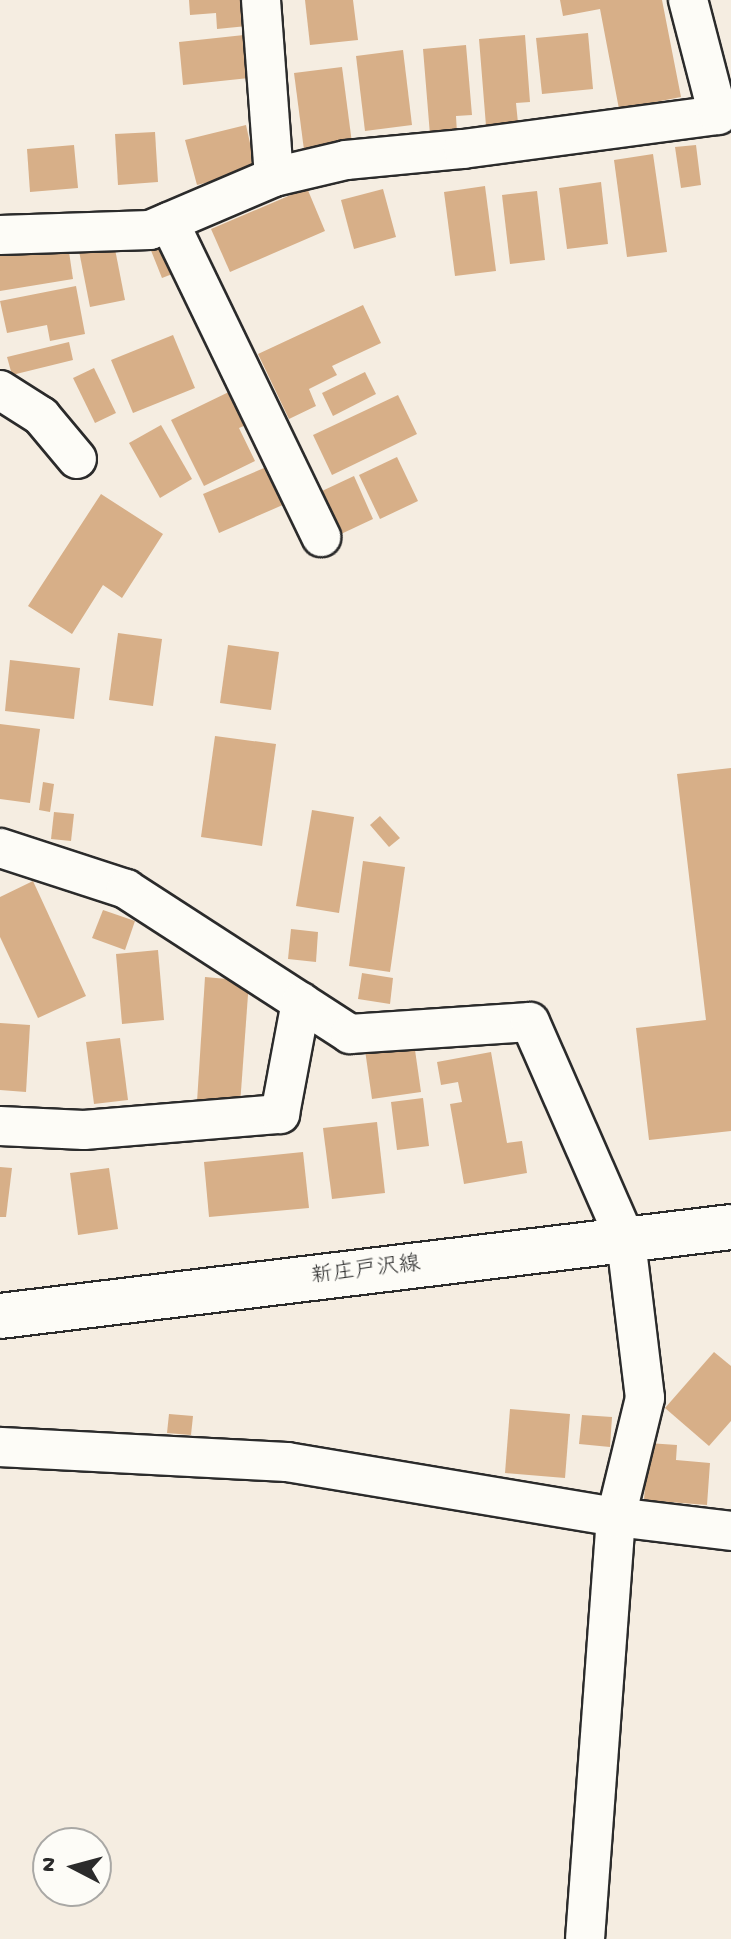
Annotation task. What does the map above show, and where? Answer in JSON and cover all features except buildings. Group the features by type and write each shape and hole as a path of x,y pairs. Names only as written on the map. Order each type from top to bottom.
{"main road":[{"name":"新庄戸沢線","path":"0,1316 731,1227"}],"street":[{"path":"261,0 274,177"},
{"path":"0,235 150,230 274,177 346,160 463,149 718,115 688,0"},
{"path":"169,222 321,537"},
{"path":"0,390 41,416 77,459"},
{"path":"0,848 126,889 350,1034 530,1022 626,1241 645,1398 616,1517 585,1939"},
{"path":"0,1126 84,1130 280,1114 301,1002"},
{"path":"0,1447 287,1462 616,1517 731,1531"}]}
